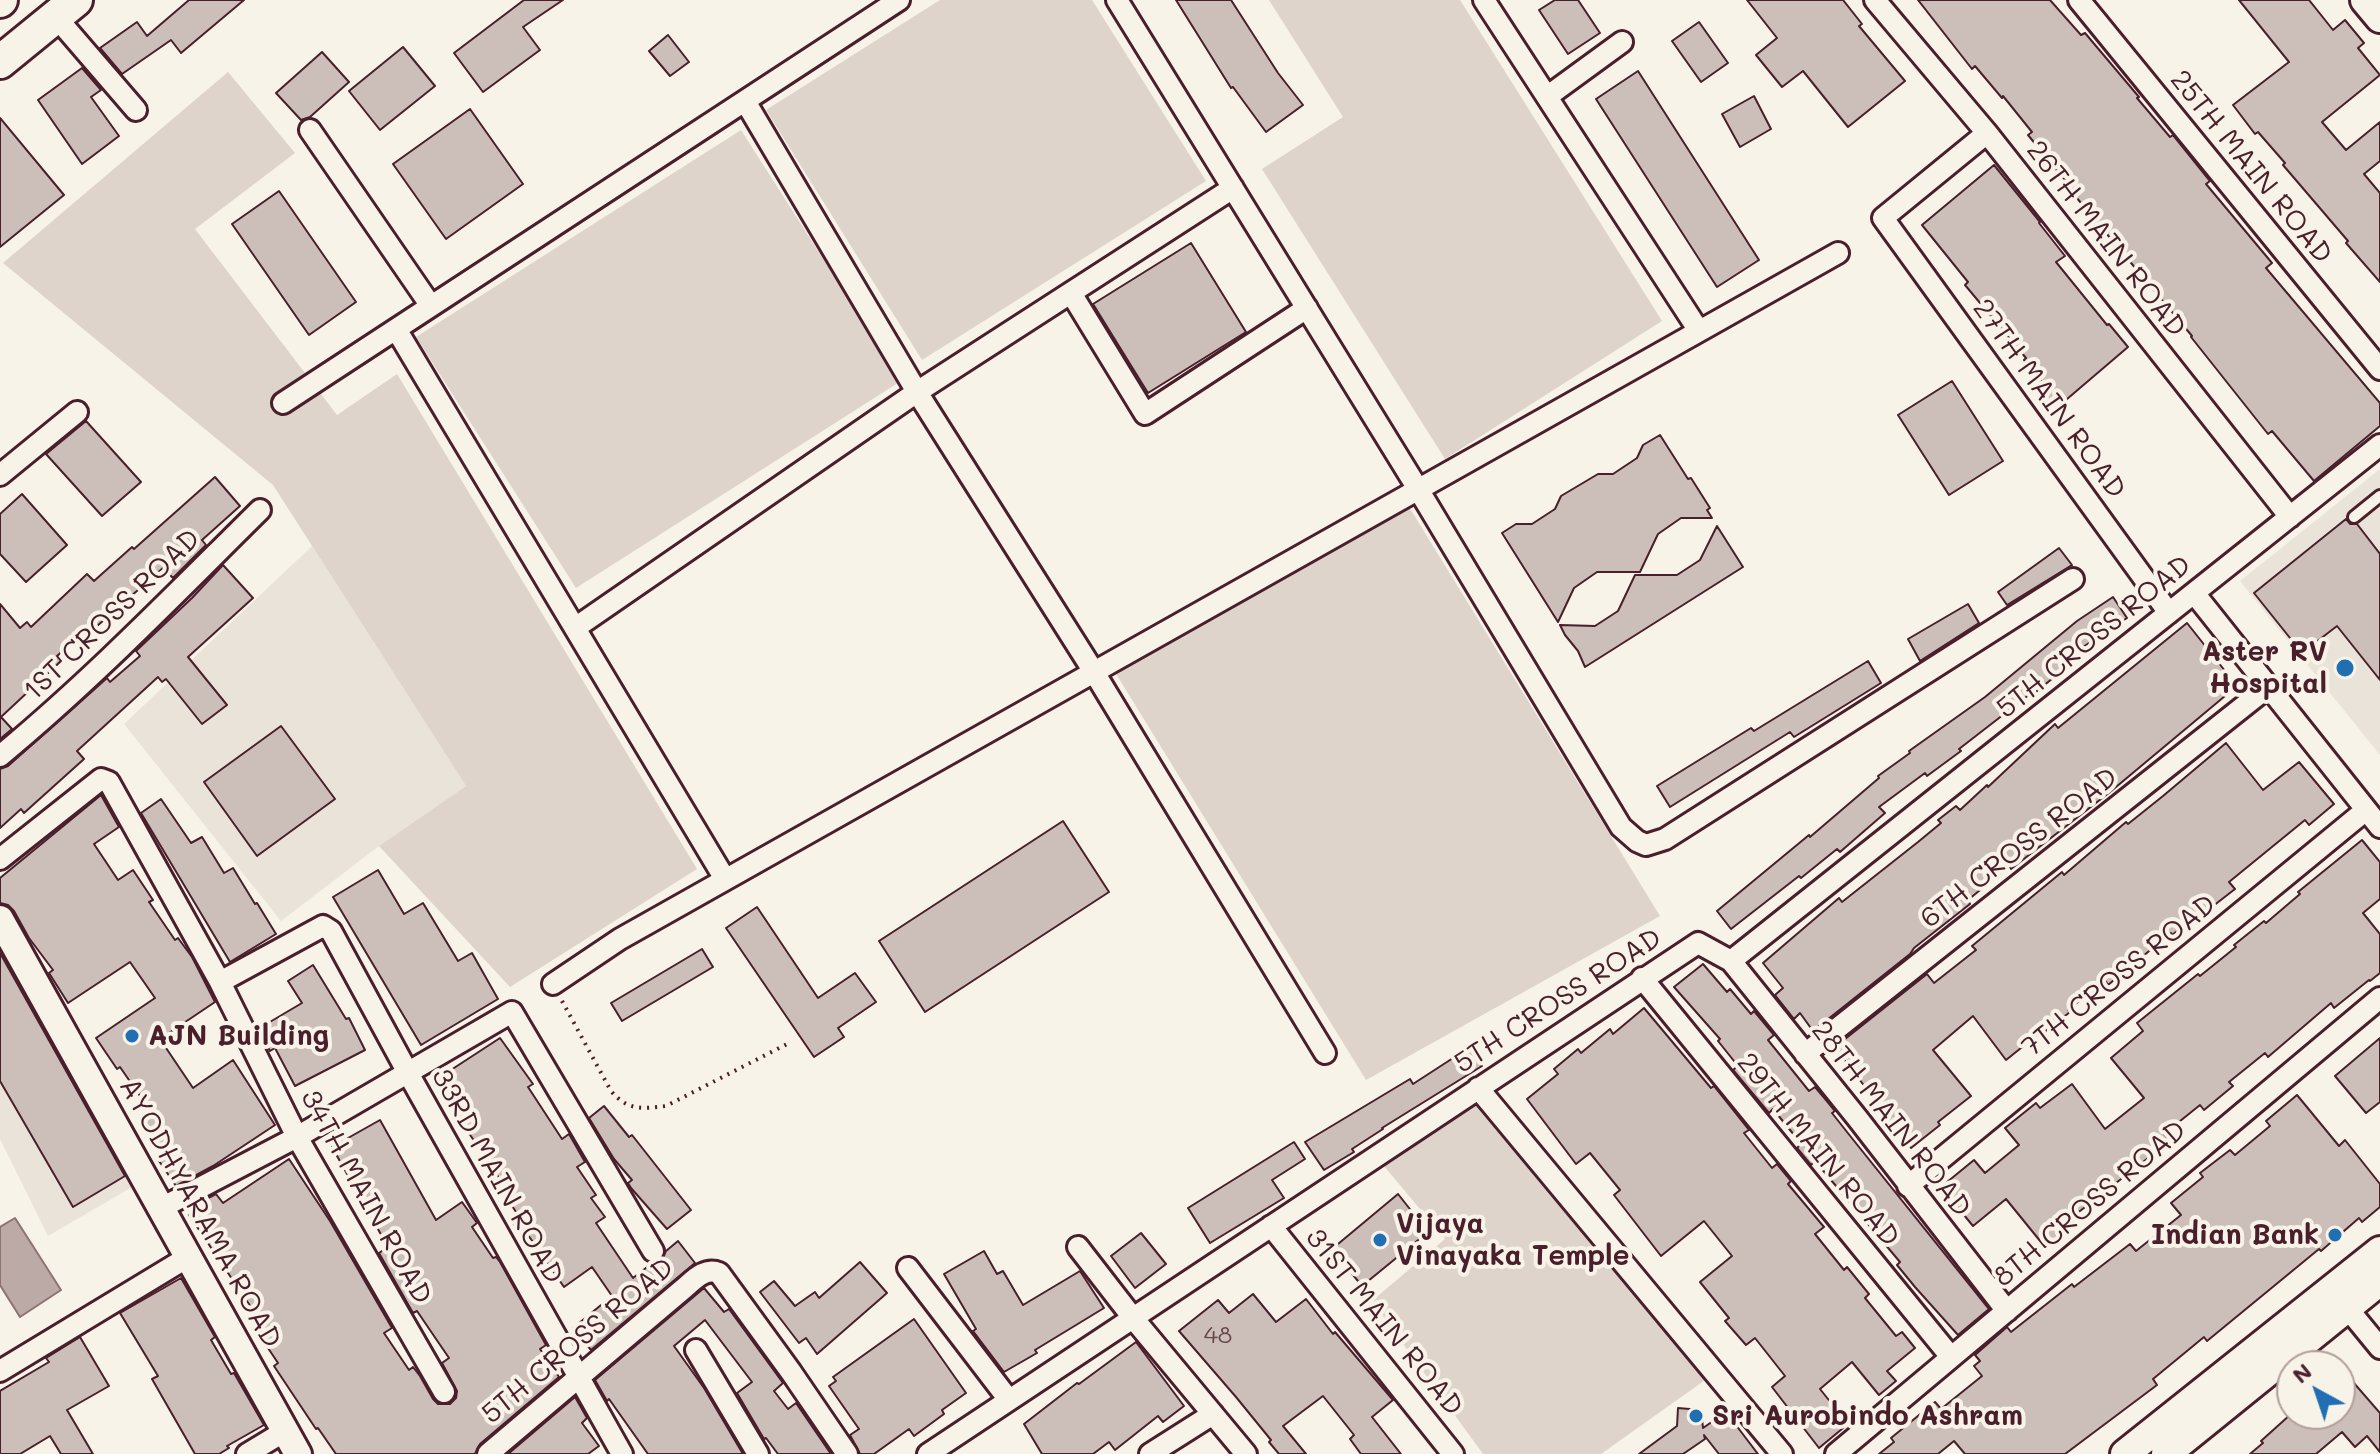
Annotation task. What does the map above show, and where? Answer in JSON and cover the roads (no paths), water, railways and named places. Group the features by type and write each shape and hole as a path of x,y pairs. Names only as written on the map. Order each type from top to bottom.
{"main road":[{"path":"2365,0 2380,18"},
{"path":"0,62 66,8"},
{"path":"2166,1454 2339,1298 2380,1251"},
{"path":"2125,1454 2339,1298 2380,1281"}],"street":[{"path":"283,403 899,0"},
{"path":"1117,0 1418,489 1621,827 1637,841 1646,845 1665,839 2073,579"},
{"path":"1484,0 1699,331"},
{"name":"26TH MAIN ROAD","path":"1875,0 1987,133 2290,517"},
{"name":"25TH MAIN ROAD","path":"2079,0 2380,369"},
{"path":"66,8 136,110"},
{"path":"1548,96 1622,42"},
{"path":"745,101 917,392 1094,672 1325,1053"},
{"path":"310,130 431,306"},
{"name":"27TH MAIN ROAD","path":"1987,133 1883,218 2169,613"},
{"path":"575,628 917,392 1233,188"},
{"path":"553,984 620,939 725,879 1838,253"},
{"path":"1071,293 1145,414 1307,308"},
{"path":"396,329 725,879"},
{"path":"0,475 77,412"},
{"name":"5TH CROSS ROAD","path":"928,1454 1698,943 1731,961 2380,445"},
{"name":"1ST CROSS ROAD","path":"0,756 92,675 260,510"},
{"path":"2194,593 2380,827"},
{"name":"6TH CROSS ROAD","path":"1805,1054 2268,687"},
{"name":"34TH MAIN ROAD","path":"0,859 101,779 109,782 220,982 297,1137 444,1392"},
{"name":"7TH CROSS ROAD","path":"1908,1186 2366,810"},
{"name":"AYODHYARAMA ROAD","path":"0,919 163,1207 291,1443"},
{"name":"33RD MAIN ROAD","path":"220,982 323,926 331,931 622,1454"},
{"name":"28TH MAIN ROAD","path":"1731,961 2007,1311"},
{"name":"29TH MAIN ROAD","path":"1642,978 1951,1357"},
{"name":"8TH CROSS ROAD","path":"1836,1454 2380,998"},
{"path":"163,1207 297,1137 512,1012 653,1251"},
{"path":"1478,1088 1782,1454"},
{"name":"31ST MAIN ROAD","path":"1271,1226 1453,1454"},
{"path":"1078,1247 1246,1454"},
{"path":"0,1371 188,1257"},
{"path":"908,1268 1009,1400"},
{"name":"5TH CROSS ROAD","path":"488,1454 705,1272 712,1270 719,1273 847,1454"},
{"path":"2339,1298 2380,1348"},
{"path":"696,1350 758,1454"},
{"path":"1150,1454 1213,1414"},
{"path":"247,1454 291,1443"}],"lane":[{"path":"2354,517 2380,496"}],"place":[{"name":"Aster RV Hospital","path":"2345,668"},
{"name":"AJN Building","path":"132,1036"},
{"name":"Indian Bank","path":"2335,1235"},
{"name":"Vijaya Vinayaka Temple","path":"1380,1240"},
{"name":"Sri Aurobindo Ashram","path":"1696,1416"}]}
